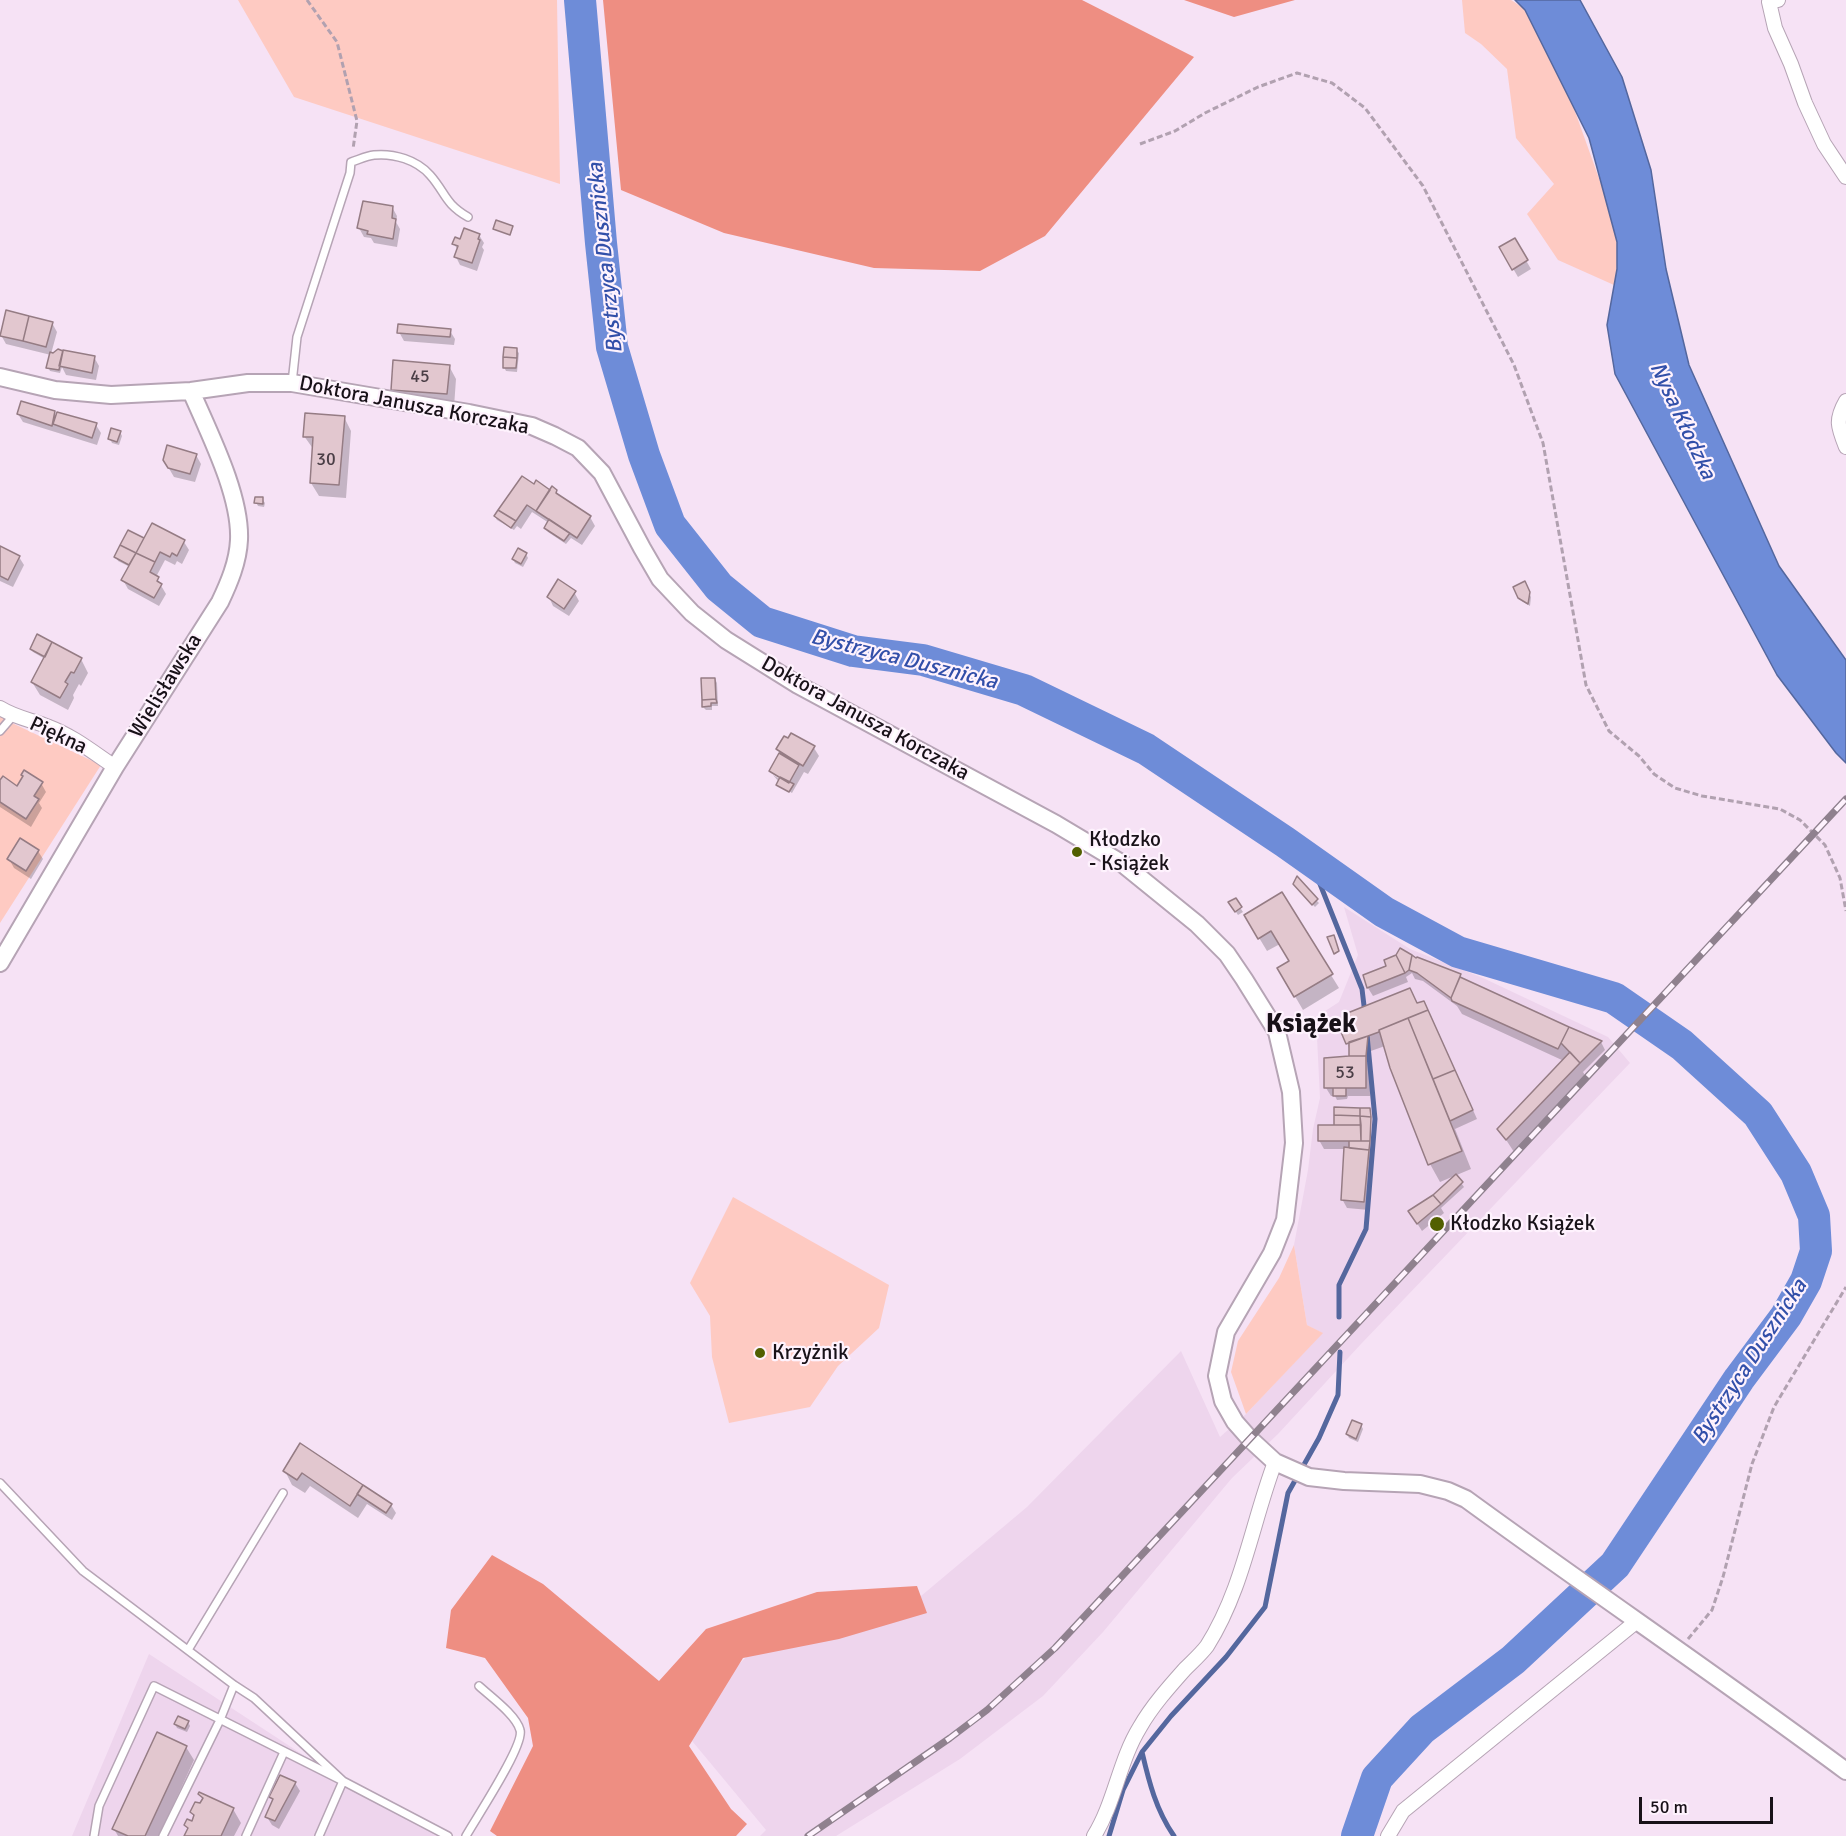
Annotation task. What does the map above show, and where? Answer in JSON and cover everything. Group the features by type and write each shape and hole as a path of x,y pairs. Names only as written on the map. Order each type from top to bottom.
{"street":[{"path":"1774,1 1775,28 1805,103 1824,144 1846,177"},
{"name":"Doktora Janusza Korczaka","path":"0,377 55,390 111,395 191,391 248,383 292,383 532,426 555,435 578,448 602,473 660,579 692,613 717,633 798,685 1056,824 1123,864 1189,917 1216,943 1245,979 1277,1032 1290,1092 1294,1143 1285,1220 1272,1253 1226,1332 1216,1376 1223,1401 1235,1422 1250,1439 1275,1462 1309,1477 1420,1484 1448,1491 1466,1499 1575,1578 1679,1649 1846,1771"},
{"name":"Wielisławska","path":"0,963 115,767 220,602 233,574 239,540 236,504 215,446 191,391"},
{"path":"1846,400 1840,412 1838,426 1846,447"},
{"name":"Piękna","path":"0,708 13,716 50,727 64,734 115,767"},
{"path":"1094,1836 1104,1821 1127,1750 1140,1725 1206,1647 1226,1610 1241,1574 1275,1462"},
{"path":"1388,1836 1402,1811 1637,1621"}],"lane":[{"path":"292,383 297,337 350,173 351,162 372,155 394,155 418,164 431,176 447,201 468,217"},
{"path":"0,731 13,716"},
{"path":"0,1483 82,1571 254,1698 343,1781"},
{"path":"188,1650 283,1493"},
{"path":"163,1836 220,1720 234,1685"},
{"path":"94,1836 99,1806 154,1686 448,1836"},
{"path":"466,1836 516,1750 521,1732 516,1720 479,1686"},
{"path":"246,1836 284,1752"},
{"path":"319,1836 343,1781"}],"path":[{"path":"307,0 338,42 357,121 351,162"},
{"path":"1140,144 1176,131 1205,113 1258,87 1297,73 1332,83 1365,108 1423,186 1515,365 1543,443 1586,685 1609,731 1639,756 1654,774 1675,788 1702,796 1780,809 1800,820 1825,845 1840,878 1846,911"},
{"path":"1679,1649 1712,1610 1723,1577 1752,1464 1774,1407 1846,1287"}],"shaded area":[{"path":"238,0 557,0 560,184 294,97"},
{"path":"603,0 1082,0 1194,57 1045,236 980,271 874,268 724,233 621,190"},
{"path":"1184,0 1295,0 1234,17"},
{"path":"1462,0 1511,0 1525,9 1562,75 1611,212 1617,242 1617,269 1614,285 1558,260 1527,214 1554,184 1516,138 1507,69 1481,44 1465,33"},
{"path":"0,715 12,723 101,765 0,923"},
{"path":"1344,907 1410,949 1483,978 1608,1037 1630,1063 1278,1434 1232,1478 1103,1632 1043,1696 960,1759 836,1836 760,1836 766,1830 678,1724 783,1621 902,1612 1027,1507 1181,1351 1220,1437 1246,1414 1322,1333 1307,1325 1294,1245 1320,1098 1316,1017 1339,1002 1358,955"},
{"path":"733,1197 889,1285 879,1328 838,1366 810,1407 729,1423 712,1357 710,1316 690,1283"},
{"path":"1294,1245 1307,1325 1323,1333 1246,1414 1231,1372 1238,1341 1279,1278"},
{"path":"492,1555 543,1584 659,1681 706,1629 817,1592 917,1586 927,1613 839,1639 743,1658 689,1746 731,1809 747,1824 736,1836 497,1836 490,1831 533,1746 528,1718 485,1658 446,1648 451,1610"},
{"path":"149,1654 343,1781 453,1836 72,1836"}],"water":[{"path":"571,0 592,0 598,59 573,40"},
{"name":"Nysa Kłodzka","path":"1515,0 1580,0 1622,77 1651,170 1666,269 1689,365 1779,566 1846,660 1846,763 1777,675 1615,374 1607,325 1617,269 1617,242 1589,138 1525,10"}],"building":[{"path":"363,201 393,206 392,218 396,219 393,239 367,234 368,231 357,228"},
{"path":"496,220 513,226 510,235 493,229"},
{"path":"464,228 480,234 472,263 454,257 458,246 452,244 455,237 460,239"},
{"path":"1515,238 1528,260 1512,270 1499,247"},
{"path":"6,310 29,316 23,341 0,336"},
{"path":"29,316 53,322 46,347 23,341"},
{"path":"398,324 451,329 450,337 397,333"},
{"path":"504,347 517,348 517,358 503,357"},
{"path":"58,349 63,351 59,370 46,368 50,352 53,353"},
{"path":"63,350 95,356 92,373 59,366"},
{"path":"503,357 517,358 516,368 503,368"},
{"path":"393,360 450,365 447,394 391,390"},
{"path":"21,401 55,411 52,426 17,414"},
{"path":"57,412 97,423 92,438 53,424"},
{"path":"305,413 345,416 339,485 310,483 313,437 303,437"},
{"path":"111,428 121,431 117,442 108,439"},
{"path":"167,445 197,454 190,474 168,468 163,460"},
{"path":"522,476 534,484 536,480 550,490 536,511 527,505 516,521 498,510"},
{"path":"552,486 557,490 556,493 591,516 577,538 536,511"},
{"path":"255,497 263,497 263,504 254,503"},
{"path":"498,510 516,521 511,528 494,516"},
{"path":"549,519 570,533 564,541 544,528"},
{"path":"152,523 185,540 177,556 172,553 170,557 160,552 155,562 136,553"},
{"path":"128,530 144,538 136,553 120,545"},
{"path":"120,545 136,553 129,565 114,557"},
{"path":"0,546 20,556 8,580 0,576"},
{"path":"518,548 527,553 521,564 512,559"},
{"path":"136,553 155,562 150,572 159,577 157,581 162,584 154,598 121,580"},
{"path":"558,579 576,591 564,609 547,597"},
{"path":"1525,581 1530,592 1528,604 1518,598 1513,587"},
{"path":"37,634 52,642 45,657 30,649"},
{"path":"52,642 82,658 74,673 71,672 65,682 68,684 60,698 31,682"},
{"path":"701,678 715,678 716,699 702,700"},
{"path":"716,699 717,703 702,707 702,700"},
{"path":"791,733 815,746 803,766 776,749 784,736 788,738"},
{"path":"779,753 799,765 789,783 769,771"},
{"path":"24,770 43,782 34,796 39,799 26,819 0,802 0,780 3,776 17,786"},
{"path":"780,777 794,784 789,792 776,785"},
{"path":"20,838 39,850 26,871 7,859"},
{"path":"1297,876 1318,899 1312,905 1293,884"},
{"path":"1282,892 1333,974 1294,997 1277,968 1289,961 1271,931 1258,939 1244,915"},
{"path":"1236,898 1242,907 1235,912 1228,902"},
{"path":"1334,935 1339,951 1334,954 1327,937"},
{"path":"1400,948 1412,955 1409,970 1405,973 1396,955"},
{"path":"1396,955 1405,973 1367,988 1363,975 1386,966 1384,960"},
{"path":"1412,955 1461,974 1451,998 1417,973 1409,970"},
{"path":"1460,977 1569,1027 1558,1049 1452,1001 1451,998"},
{"path":"1410,988 1417,1003 1424,1001 1428,1010 1346,1044 1338,1025 1347,1022 1345,1014"},
{"path":"1428,1010 1455,1070 1433,1079 1408,1018"},
{"path":"1408,1018 1462,1151 1428,1165 1390,1068 1379,1030"},
{"path":"1569,1027 1602,1041 1580,1063 1561,1043"},
{"path":"1368,1036 1366,1056 1349,1056 1349,1042"},
{"path":"1570,1052 1580,1063 1506,1140 1497,1129"},
{"path":"1366,1056 1366,1088 1324,1088 1324,1058"},
{"path":"1455,1070 1473,1110 1450,1121 1433,1079"},
{"path":"1333,1088 1346,1088 1346,1096 1333,1096"},
{"path":"1334,1107 1360,1108 1360,1116 1334,1115"},
{"path":"1360,1108 1370,1108 1371,1117 1360,1116"},
{"path":"1334,1115 1360,1116 1361,1125 1334,1125"},
{"path":"1360,1116 1371,1117 1370,1141 1361,1141"},
{"path":"1318,1125 1361,1125 1361,1141 1318,1141"},
{"path":"1349,1141 1370,1141 1369,1150 1349,1148"},
{"path":"1344,1147 1369,1150 1364,1202 1341,1200"},
{"path":"1456,1174 1463,1182 1441,1204 1433,1195"},
{"path":"1433,1195 1441,1204 1417,1224 1408,1211"},
{"path":"1352,1420 1362,1424 1356,1439 1346,1434"},
{"path":"300,1443 363,1485 350,1506 302,1473 297,1480 283,1471"},
{"path":"363,1485 392,1504 386,1513 357,1494"},
{"path":"178,1716 189,1721 185,1729 174,1724"},
{"path":"157,1732 187,1746 145,1836 128,1836 112,1829"},
{"path":"280,1775 296,1782 275,1821 265,1817 273,1799 269,1797"},
{"path":"199,1792 234,1808 221,1836 184,1836 188,1828 184,1825 187,1819 192,1821 194,1815 190,1812 195,1802 200,1803 203,1798 198,1794"}],"waterway":[{"name":"Bystrzyca Dusznicka","path":"580,0 612,347 644,455 670,525 719,587 762,622 853,651 923,660 1024,690 1146,749 1285,842 1384,912 1458,952 1614,998 1682,1045 1758,1114 1796,1173 1814,1216 1816,1251 1806,1281 1786,1316 1739,1379 1615,1565 1513,1660 1422,1729 1377,1778 1357,1836"},
{"name":"Bystrzyca Dusznicka","path":"1310,859 1362,989 1365,1014"},
{"name":"Bystrzyca Dusznicka","path":"1339,1317 1339,1285 1366,1229 1375,1119 1367,1035"},
{"name":"Bystrzyca Dusznicka","path":"1174,1836 1158,1806 1142,1752 1171,1716 1226,1657 1265,1607 1288,1493 1319,1438 1338,1395 1340,1352"},
{"path":"1109,1836 1123,1790 1142,1752"}],"railway":[{"path":"808,1836 987,1710 1055,1648 1846,799"}],"place":[{"name":"Kłodzko - Książek","path":"1077,852"},
{"name":"Kłodzko Książek","path":"1437,1224"},
{"name":"Krzyżnik","path":"760,1353"}],"district":[{"name":"Książek","path":"1311,1025"}]}
